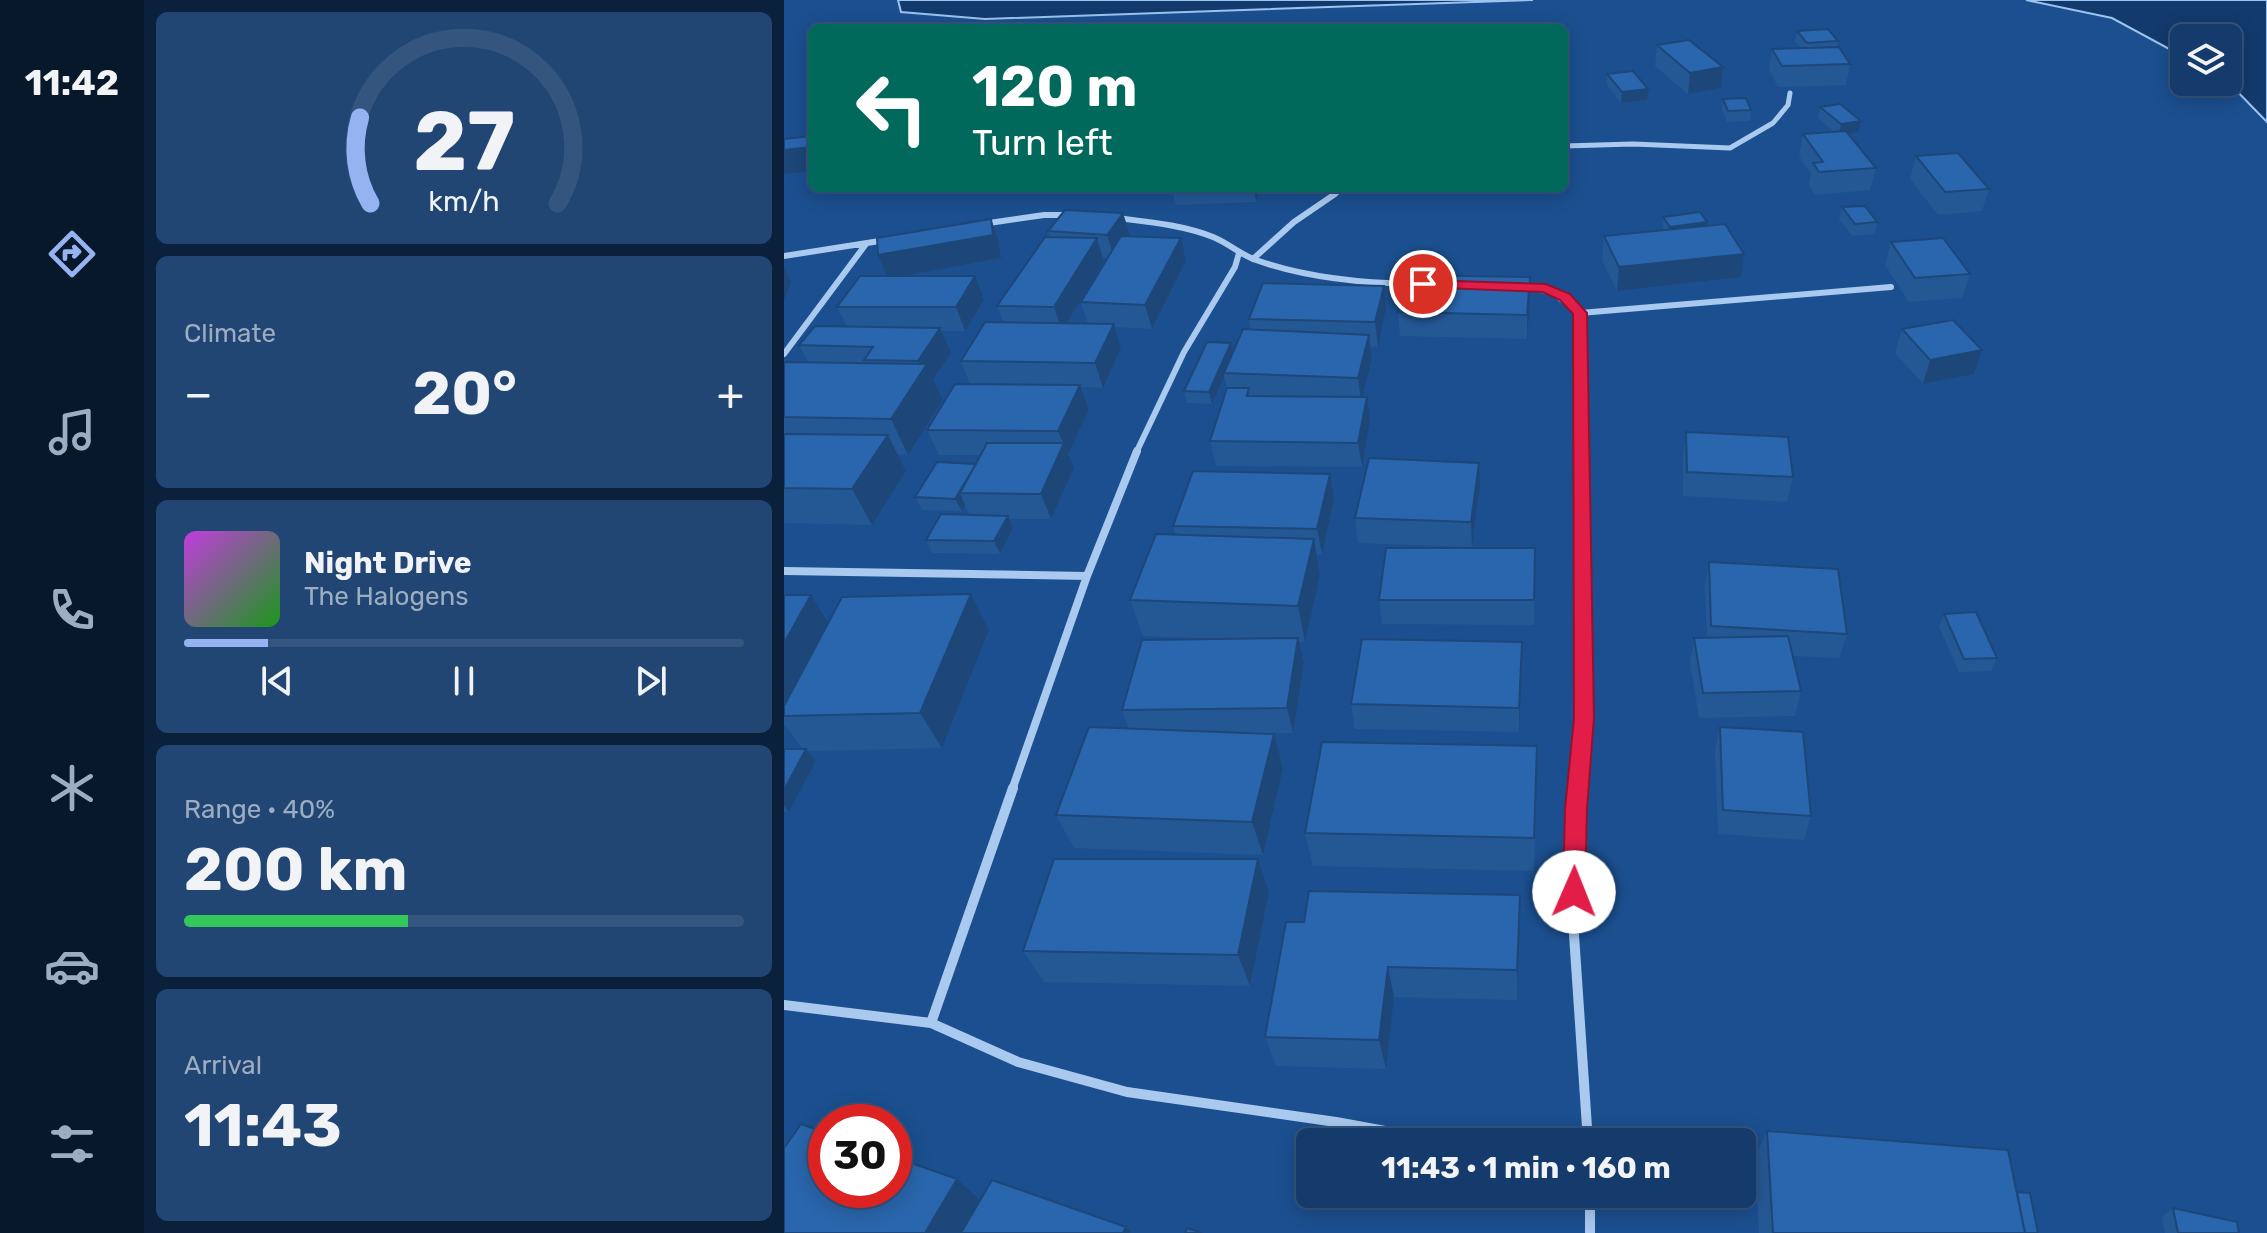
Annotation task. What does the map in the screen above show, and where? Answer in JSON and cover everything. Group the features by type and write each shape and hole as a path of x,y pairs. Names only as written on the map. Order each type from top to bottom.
{"street":[{"path":"1568,146 1633,144 1730,148 1773,123 1788,105 1790,93"},
{"path":"1253,259 1294,222 1338,192"},
{"path":"968,227 1044,215 1087,215"},
{"path":"1111,218 1174,226 1225,242 1253,259 1307,275 1423,284"},
{"path":"784,256 895,239"},
{"path":"784,354 866,244"},
{"path":"931,1023 1087,576 1157,409 1184,352 1235,267 1239,253"},
{"path":"1515,285 1546,288 1565,297 1580,313 1584,718 1576,809 1573,920 1587,1128"},
{"path":"1580,313 1891,287"},
{"path":"784,571 1087,576"},
{"path":"784,1005 931,1023 1018,1062 1127,1092 1369,1128"},
{"path":"1590,1208 1590,1233"}],"water":[{"path":"898,0 1533,0 985,19 901,12"},
{"path":"2026,0 2267,0 2267,122 2242,96 2242,24 2170,24 2170,49 2112,18"}],"building":[{"path":"1828,29 1838,41 1807,43 1797,31"},
{"path":"1689,40 1723,67 1690,73 1657,45"},
{"path":"1839,47 1850,64 1782,66 1772,49"},
{"path":"1633,71 1648,89 1622,92 1607,74"},
{"path":"1746,98 1751,110 1728,111 1723,99"},
{"path":"1840,104 1861,121 1841,124 1820,107"},
{"path":"1846,131 1876,168 1819,172 1813,163 1823,162 1803,134"},
{"path":"808,136 808,147 784,150 784,139"},
{"path":"1958,153 1989,189 1945,192 1916,156"},
{"path":"1865,206 1877,222 1855,224 1842,207"},
{"path":"1065,210 1123,213 1107,235 1048,231"},
{"path":"1700,212 1707,222 1670,227 1663,217"},
{"path":"991,219 993,235 878,255 877,238"},
{"path":"1725,224 1744,254 1619,267 1604,236"},
{"path":"1121,236 1181,238 1145,305 1081,302"},
{"path":"1045,237 1097,238 1054,307 997,306"},
{"path":"1943,238 1970,274 1915,278 1891,242"},
{"path":"1406,275 1530,277 1527,315 1398,312"},
{"path":"860,276 975,276 956,307 837,307"},
{"path":"1263,283 1384,286 1375,322 1249,319"},
{"path":"1953,320 1982,350 1930,360 1902,329"},
{"path":"985,322 1114,324 1095,363 961,361"},
{"path":"815,326 940,328 918,361 864,360 873,347 799,345"},
{"path":"1243,329 1369,335 1358,378 1224,373"},
{"path":"1207,342 1231,343 1209,392 1184,391"},
{"path":"785,362 927,364 891,419 784,417"},
{"path":"955,384 1080,385 1058,431 927,430"},
{"path":"1227,388 1249,388 1247,396 1367,397 1358,443 1210,441"},
{"path":"1686,432 1788,437 1793,477 1687,472"},
{"path":"784,434 888,435 852,489 784,488"},
{"path":"987,443 1064,443 1041,494 960,493"},
{"path":"1369,458 1479,463 1471,522 1355,518"},
{"path":"937,462 976,464 955,499 915,497"},
{"path":"1193,471 1330,474 1317,529 1173,526"},
{"path":"941,514 1008,516 994,541 926,540"},
{"path":"1156,534 1314,539 1298,606 1130,600"},
{"path":"1386,548 1535,548 1534,600 1379,600"},
{"path":"1709,562 1838,569 1847,634 1711,626"},
{"path":"971,594 920,713 784,716 784,706 842,597"},
{"path":"784,595 811,595 784,643"},
{"path":"1976,612 1997,658 1964,659 1944,614"},
{"path":"1788,636 1801,691 1703,693 1694,638"},
{"path":"1298,638 1287,708 1122,710 1142,640"},
{"path":"1362,639 1522,642 1519,708 1351,704"},
{"path":"1089,727 1274,734 1252,822 1056,815"},
{"path":"1720,727 1803,732 1811,816 1723,810"},
{"path":"1322,742 1537,746 1534,838 1305,833"},
{"path":"784,749 806,749 784,790"},
{"path":"1054,859 1258,859 1238,955 1023,951"},
{"path":"1309,891 1520,895 1517,970 1388,967 1379,1040 1265,1037 1286,922 1304,922"},
{"path":"801,1124 808,1127 808,1208 912,1208 912,1163 957,1179 925,1233 784,1233 784,1148"},
{"path":"1767,1131 2008,1150 2025,1233 1773,1233"},
{"path":"992,1180 1126,1227 1123,1233 961,1233"},
{"path":"2017,1192 2030,1193 2038,1233 2025,1233"},
{"path":"2173,1208 2237,1222 2239,1233 2178,1233"},
{"path":"1187,1228 1202,1233 1185,1233"}],"route":[{"path":"1423,284 1546,288 1565,297 1580,313 1584,718 1576,809 1574,892"}]}
